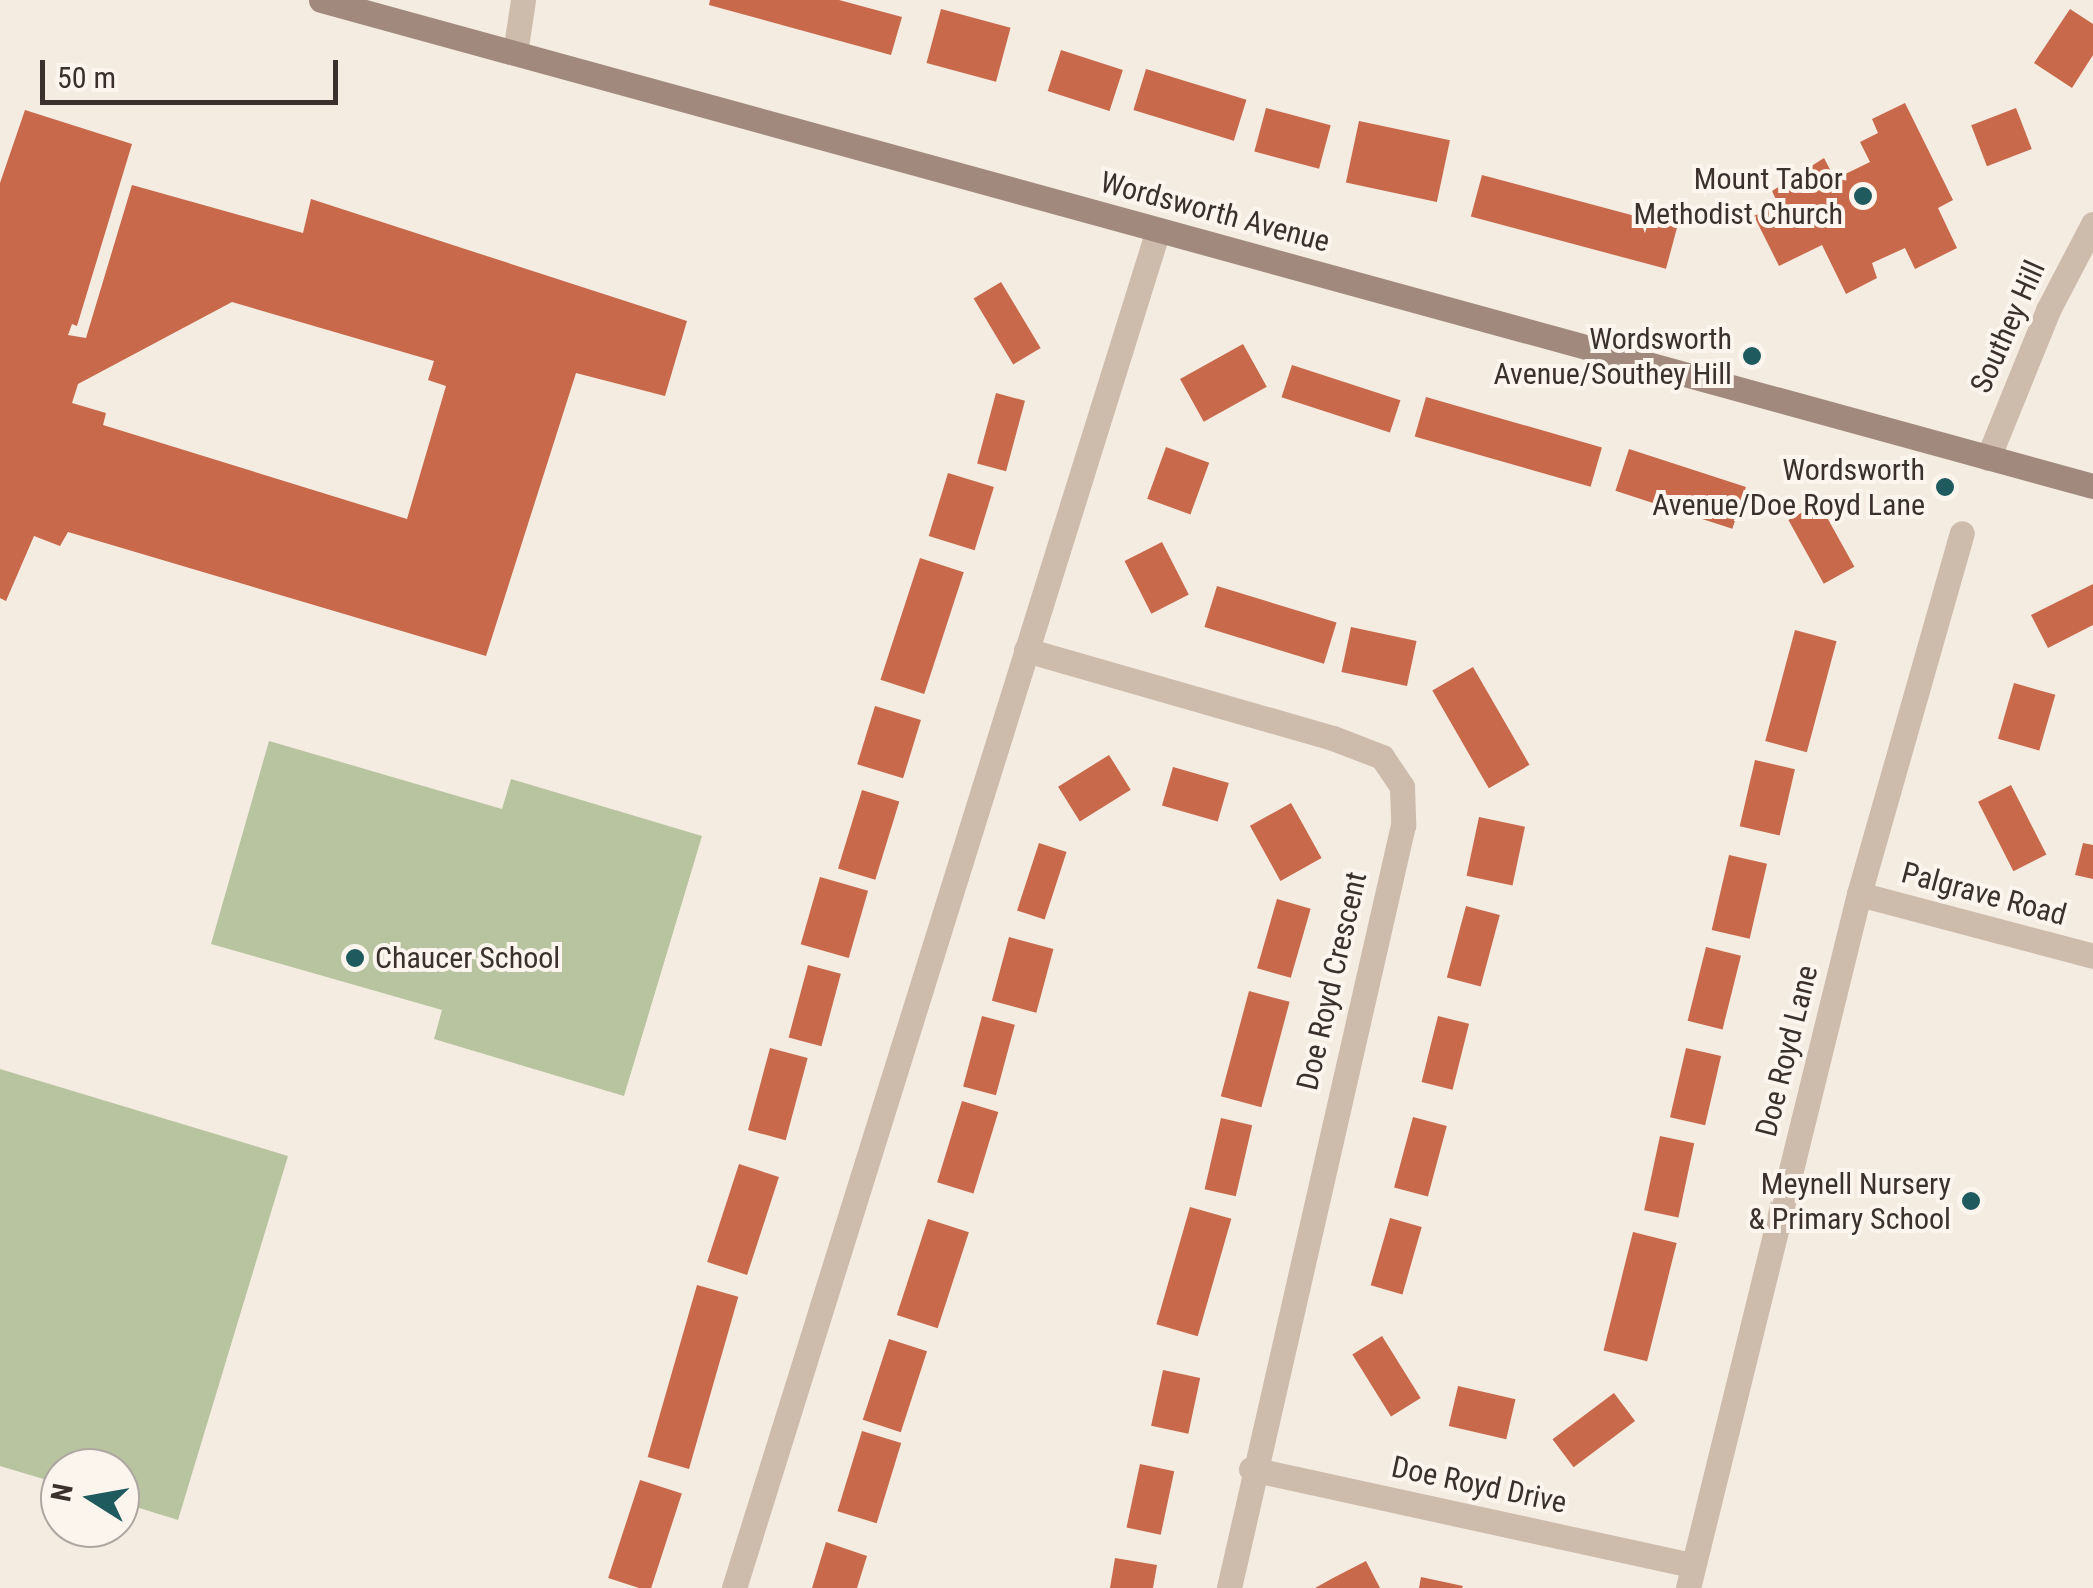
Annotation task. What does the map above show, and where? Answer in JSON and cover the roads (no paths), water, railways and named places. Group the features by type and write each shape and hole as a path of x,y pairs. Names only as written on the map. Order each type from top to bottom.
{"street":[{"name":"Wordsworth Avenue","path":"321,0 2093,486"},
{"path":"515,53 522,0"},
{"name":"Southey Hill","path":"1988,458 2048,310 2093,224"},
{"path":"734,1588 1158,230"},
{"name":"Doe Royd Lane","path":"1690,1576 1859,894 1962,533"},
{"name":"Doe Royd Crescent","path":"1026,650 1333,738 1382,757 1402,787 1402,825 1251,1469 1229,1588"},
{"name":"Palgrave Road","path":"1859,894 2093,956"},
{"name":"Doe Royd Drive","path":"1251,1469 1690,1576"}],"place":[{"name":"Mount Tabor Methodist Church","path":"1863,196"},
{"name":"Wordsworth Avenue/Southey Hill","path":"1752,356"},
{"name":"Wordsworth Avenue/Doe Royd Lane","path":"1945,487"},
{"name":"Chaucer School","path":"355,958"},
{"name":"Meynell Nursery & Primary School","path":"1971,1201"}]}
